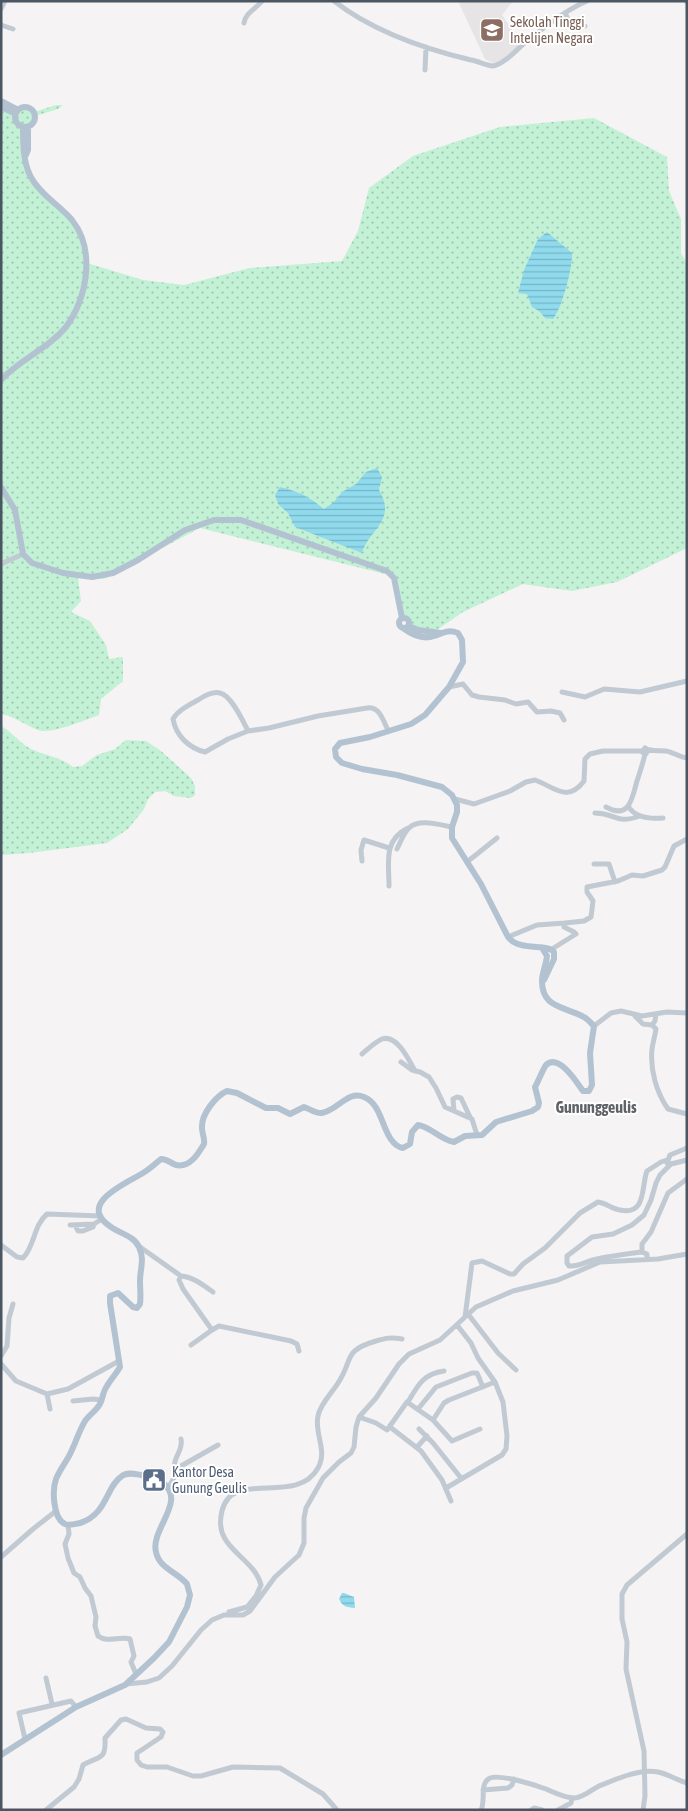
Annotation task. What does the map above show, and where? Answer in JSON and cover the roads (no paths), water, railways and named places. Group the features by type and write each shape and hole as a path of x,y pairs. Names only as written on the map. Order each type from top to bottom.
{"main road":[{"path":"1,102 17,112"},
{"path":"1,107 17,112"},
{"path":"17,112 24,107 34,112 34,120 26,127"},
{"path":"17,112 17,124 26,127"},
{"path":"1,380 16,365 51,341 67,324 83,288 86,263 84,246 79,232 71,219 34,183 28,171 26,127"},
{"path":"4,491 14,510 23,554 32,563 63,573 81,576 103,576 122,570 195,526 214,520 241,520 387,570 394,578 402,618 399,624 441,633 448,631 456,632 460,636 462,643 463,662 449,686 421,719 370,737 340,743 335,749 336,757 342,763 350,766 442,787 455,799 457,812 452,827 455,844 484,888 508,937 513,942 520,944 552,949 555,954 542,983"},
{"path":"1,1754 76,1707 125,1684 166,1645 190,1600 187,1584 162,1564 156,1552 156,1536 168,1514 171,1503 168,1488 162,1482 153,1477 132,1474 124,1475 117,1480 105,1502 94,1515 84,1522 68,1525 58,1520 56,1511 56,1479 84,1424 97,1408 105,1389 120,1368 110,1298 112,1294 118,1293 133,1307 137,1308 140,1306 140,1277 143,1263 139,1246 134,1239 111,1227 101,1217 100,1204 108,1195 142,1174 161,1159 168,1160 176,1165 184,1165 192,1161 204,1144 205,1139 202,1127 205,1116 214,1103 227,1091 237,1093 266,1108 278,1108 290,1114 304,1107 318,1113 324,1112 352,1096 364,1097 374,1106 392,1142 402,1148 410,1144 414,1129 418,1126 422,1126 454,1142 465,1136 484,1135 492,1125 535,1109 539,1103 535,1087 548,1064 556,1063 561,1065 574,1076 583,1091 590,1090 592,1085 590,1053 594,1026 581,1015 554,1005 545,995 542,983 547,956 542,948"}],"street":[{"path":"1,8 5,1"},
{"path":"244,23 247,14 262,1"},
{"path":"334,1 372,24 426,47 489,65 497,65 565,13 587,1"},
{"path":"565,13 571,24 585,26"},
{"path":"1,25 13,29"},
{"path":"425,70 426,47"},
{"path":"1,564 23,554"},
{"path":"562,692 585,697 604,689 640,692 687,681"},
{"path":"449,686 463,684 472,695 479,697 505,700 516,704 528,702 537,712 551,711 560,713 564,720"},
{"path":"248,731 229,698 219,692 195,701 180,710 173,719 177,732 182,739 191,746 206,752 228,739 248,731 269,728 326,714 372,707 379,712 388,730"},
{"path":"455,799 474,804 535,780 552,790 565,792 576,788 584,781 585,759 590,754 603,751 669,751 687,758"},
{"path":"606,807 618,811 624,810 628,806 634,795 645,752"},
{"path":"628,806 640,816 651,819 664,818"},
{"path":"595,813 608,815 620,820 640,816"},
{"path":"389,886 389,848 398,835 416,825 427,824 452,827"},
{"path":"397,849 408,828"},
{"path":"467,862 497,838"},
{"path":"508,937 538,925 584,921 591,917 594,901 587,892 587,887 615,882 632,875 643,876 662,870 674,845 687,839"},
{"path":"362,860 361,850 364,840 389,848"},
{"path":"594,864 609,864 615,882"},
{"path":"552,949 575,935 574,932 564,927 565,923"},
{"path":"594,1026 616,1011 626,1011 643,1024 652,1025 656,1029 652,1049 652,1069 663,1103 668,1109 687,1114"},
{"path":"635,1016 667,1012 687,1013"},
{"path":"652,1025 656,1014"},
{"path":"362,1054 382,1040 389,1039 401,1048 415,1071"},
{"path":"401,1062 428,1077 445,1107 470,1117"},
{"path":"454,1111 453,1099 461,1098 473,1121 476,1135"},
{"path":"647,1259 647,1254 642,1252 591,1260 575,1267 569,1266 567,1263 567,1256 592,1237 613,1234 632,1225 644,1215 652,1200 656,1183 669,1162 670,1155 687,1148"},
{"path":"516,1370 498,1353 466,1316 470,1265 473,1262 482,1261 510,1274 514,1274 523,1264 545,1248 580,1214 598,1202 622,1211 632,1209 640,1204 647,1171 661,1162 687,1160"},
{"path":"642,1252 642,1244 651,1232 668,1193 687,1179"},
{"path":"1,1245 17,1257 23,1258 28,1253 31,1240 40,1222 47,1214 101,1217"},
{"path":"94,1224 72,1225 78,1231 83,1231 93,1227 101,1217"},
{"path":"83,1231 86,1224"},
{"path":"139,1246 181,1276 201,1283 213,1292"},
{"path":"224,1615 243,1614 250,1611 275,1577 301,1553 304,1543 305,1510 323,1478 339,1462 352,1453 359,1417 376,1398 406,1356 437,1342 476,1307 513,1291 564,1278 596,1263 687,1254"},
{"path":"181,1276 179,1280 183,1289 212,1330"},
{"path":"1,1356 8,1346 9,1318 13,1304"},
{"path":"446,1488 497,1458 505,1451 507,1436 504,1405 495,1382 457,1325"},
{"path":"190,1345 219,1326 291,1341 297,1344 299,1351"},
{"path":"125,1684 147,1682 159,1678 172,1666 201,1630 212,1620 231,1610 248,1607 261,1585 252,1568 230,1547 223,1535 220,1518 226,1502 233,1495 248,1489 292,1486 304,1483 310,1478 322,1458 318,1421 319,1412 340,1380 353,1352 359,1346 388,1338 402,1339"},
{"path":"1,1364 16,1380 47,1394 68,1389 120,1361"},
{"path":"359,1417 376,1423 386,1430 424,1378 444,1371"},
{"path":"418,1409 436,1387 472,1373 477,1373 483,1387"},
{"path":"432,1420 444,1403 495,1382"},
{"path":"47,1394 50,1409"},
{"path":"73,1401 101,1400"},
{"path":"408,1402 432,1420 452,1441 480,1429"},
{"path":"390,1427 417,1447 446,1488 451,1501"},
{"path":"419,1429 427,1436 461,1478"},
{"path":"417,1447 427,1436"},
{"path":"176,1473 173,1467 175,1458 182,1447 181,1440"},
{"path":"168,1488 181,1466 218,1446"},
{"path":"1,1557 56,1511"},
{"path":"68,1525 69,1534 65,1544 68,1558 74,1573 80,1577 94,1603 95,1626 98,1636 105,1639 124,1637 130,1639 134,1656 131,1662 136,1674"},
{"path":"643,1810 645,1766 642,1734 626,1669 628,1642 622,1619 622,1594 627,1586 687,1534"},
{"path":"46,1678 52,1704"},
{"path":"25,1739 19,1713 71,1700 76,1707"},
{"path":"46,1810 74,1787 79,1779 83,1765 102,1757 105,1750 105,1738 121,1720 126,1719 146,1728 160,1729 163,1732 161,1737 137,1753 138,1760 144,1766 174,1768 193,1776 201,1776 233,1767 280,1768 323,1794 338,1810"},
{"path":"481,1810 484,1803 483,1790 485,1783 490,1779 505,1778 514,1780 572,1798 582,1796 589,1791 625,1777 644,1773 658,1772 687,1783"},
{"path":"483,1790 508,1788 514,1780"},
{"path":"558,1810 571,1803 572,1798"},
{"path":"532,1810 534,1808 540,1810"}],"water":[{"path":"547,232 572,253 566,287 560,306 553,319 545,318 532,307 527,294 518,293 524,270 538,239"},
{"path":"377,468 382,477 379,490 384,501 384,517 362,553 295,527 288,513 278,504 275,495 280,487 287,489 304,495 324,509 334,502 342,492 356,484 366,472"},
{"path":"342,1593 354,1597 355,1608 342,1604 339,1599"}],"place":[{"name":"Sekolah Tinggi Intelijen Negara","path":"492,30"},
{"name":"Kantor Desa Gunung Geulis","path":"154,1480"}],"district":[{"name":"Gununggeulis","path":"596,1107"}]}
